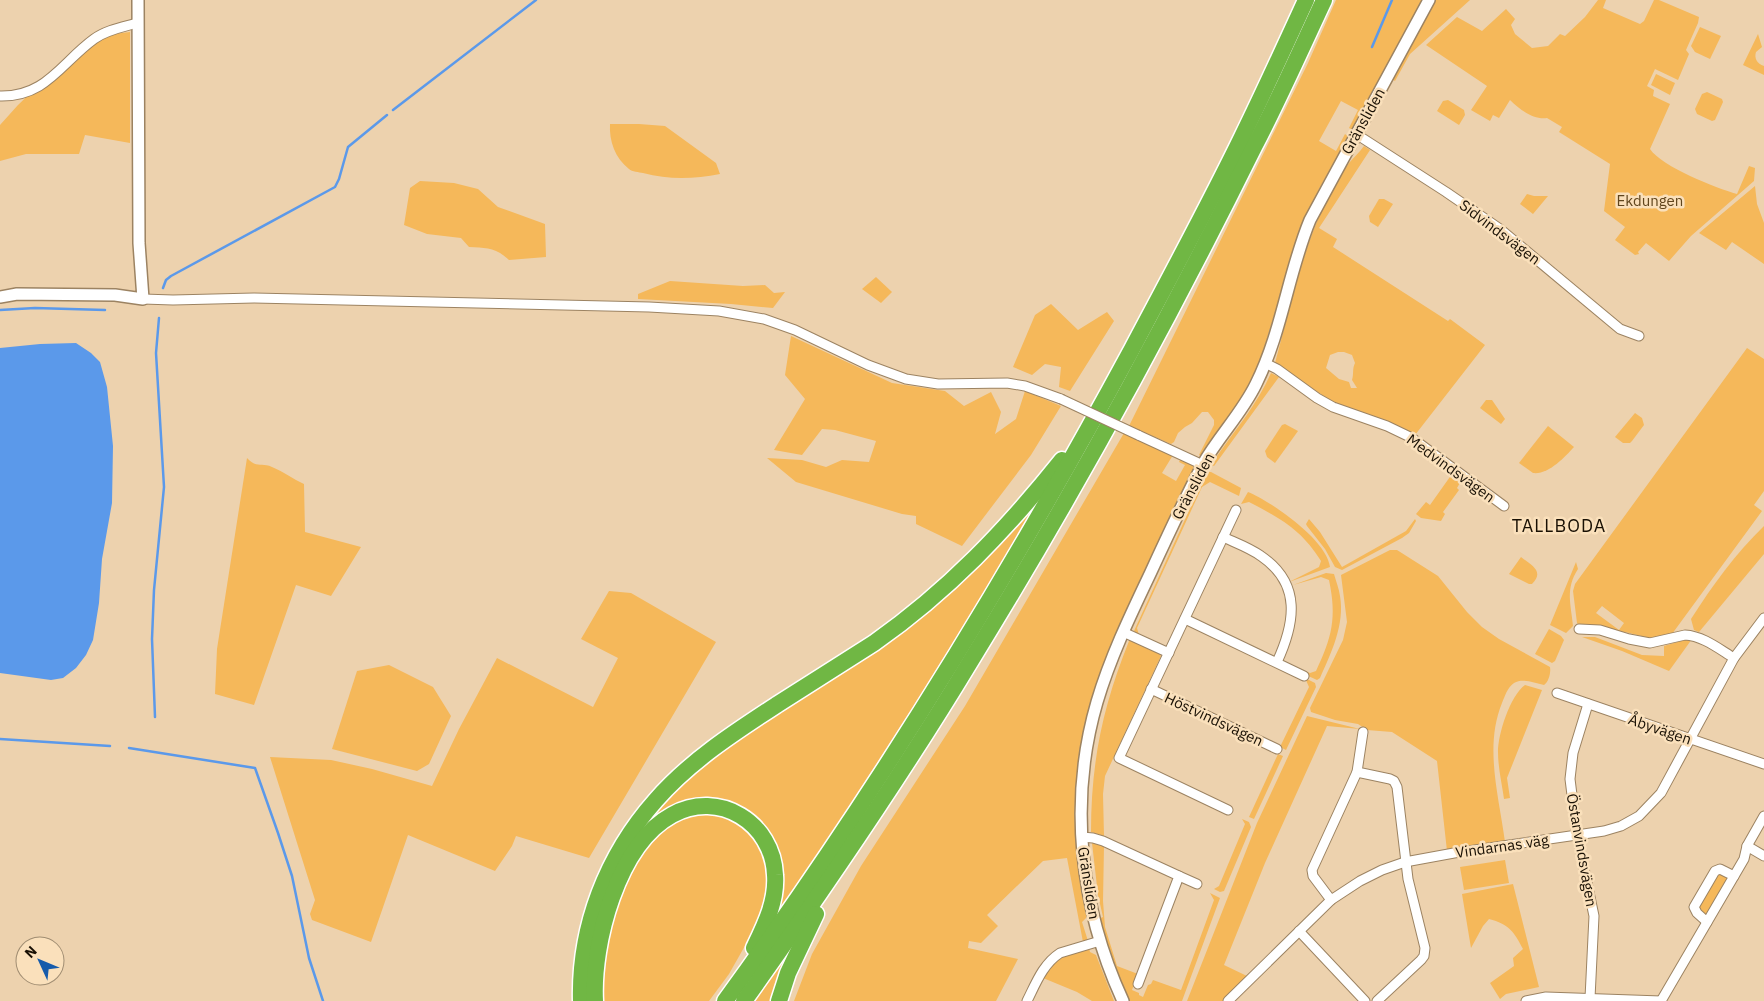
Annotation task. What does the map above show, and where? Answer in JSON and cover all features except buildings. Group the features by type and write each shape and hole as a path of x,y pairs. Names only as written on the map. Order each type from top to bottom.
{"highway":[{"path":"734,997 884,769 956,655 1035,522 1179,261 1237,147 1306,0"},
{"path":"779,1001 802,941 857,839 970,664 1049,531 1102,436 1197,260 1255,146 1324,0"},
{"path":"581,1001 582,966 586,940 596,902 610,869 632,830 657,799 687,770 729,737 898,626 948,585 1006,527 1094,418"},
{"path":"595,1001 596,970 602,931 613,895 629,862 644,838 658,824 688,808 702,806 724,808 749,821 766,841 775,866 775,885 771,906 734,997"},
{"path":"734,997 857,839"}],"street":[{"path":"138,0 139,243 143,299"},
{"name":"Gränsliden","path":"1123,1001 1110,972 1086,884 1082,837 1083,780 1090,733 1102,687 1123,632 1203,465 1250,395 1265,363 1303,236 1318,203 1429,0"},
{"path":"0,96 20,95 37,89 50,80 70,58 95,38 112,30 138,23"},
{"name":"Sidvindsvägen","path":"1356,134 1476,212 1620,329 1639,336"},
{"path":"0,297 17,294 115,295 143,299 173,300 264,298 650,306 719,311 764,319 795,330 868,365 906,379 938,384 1008,383 1025,386 1061,399 1203,465"},
{"name":"Medvindsvägen","path":"1265,363 1333,407 1387,426 1412,438 1504,506"},
{"name":"Höstvindsvägen","path":"1228,810 1119,758 1236,510"},
{"path":"1223,537 1261,556 1275,569 1286,585 1290,599 1292,619 1286,643 1277,662"},
{"name":"Vindarnas väg","path":"1229,1001 1331,900 1360,881 1382,870 1405,862 1454,853 1613,829 1630,821 1647,809 1661,793 1734,658 1764,618"},
{"path":"1185,619 1304,676"},
{"path":"1579,629 1600,630 1650,643 1690,635 1699,637 1734,658"},
{"path":"1123,632 1169,653"},
{"name":"Höstvindsvägen","path":"1152,689 1277,748"},
{"name":"Åbyvägen","path":"1557,693 1764,764"},
{"name":"Östanvindsvägen","path":"1588,704 1571,766 1571,792 1577,835 1594,916 1590,998"},
{"path":"1331,900 1313,876 1312,870 1357,772 1363,732"},
{"path":"1357,772 1390,780 1396,784 1405,862 1425,952 1421,960 1377,1001"},
{"path":"1526,1001 1546,997 1661,1001 1744,859 1747,846 1764,816"},
{"path":"1082,837 1103,841 1197,884"},
{"path":"1747,846 1764,856"},
{"path":"1707,922 1694,910 1696,904 1718,869 1734,876"},
{"path":"1138,984 1179,876"},
{"path":"1299,930 1365,1001"},
{"path":"1027,1001 1043,969 1055,956 1100,940"}],"green space":[{"path":"1336,0 1424,0 1369,99 1372,101 1353,130 1349,128 1358,110 1341,101 1319,141 1336,151 1345,134 1349,137 1319,189 1299,234 1261,358 1249,384 1203,457 1199,455 1214,425 1214,420 1208,412 1202,412 1192,423 1178,433 1171,444 1129,426 1308,63"},
{"path":"1434,0 1470,0 1410,54 1395,81 1389,77"},
{"name":"Ekdungen","path":"1598,0 1606,0 1603,8 1640,24 1644,21 1654,0 1659,0 1699,17 1686,50 1689,54 1678,80 1655,69 1647,86 1654,90 1653,96 1670,104 1650,149 1656,156 1677,170 1737,194 1749,166 1755,168 1754,181 1691,236 1669,261 1646,243 1638,252 1639,254 1635,255 1615,240 1625,227 1604,211 1610,164 1559,132 1562,127 1547,118 1527,114 1510,100 1499,118 1493,115 1490,121 1471,110 1487,86 1426,45 1457,17 1482,31 1506,9 1515,19 1511,25 1515,34 1532,48 1548,46 1560,34 1565,36 1585,17"},
{"path":"1700,27 1721,36 1710,59 1695,52 1691,46"},
{"path":"130,32 130,143 85,135 79,154 26,154 0,161 0,125 18,105 89,37"},
{"path":"1758,34 1762,47 1756,52 1755,56 1758,62 1764,66 1764,75 1743,65"},
{"path":"1656,74 1675,83 1670,95 1651,85"},
{"path":"1707,92 1722,99 1723,102 1715,120 1712,121 1697,114 1695,109 1702,94"},
{"path":"1448,100 1464,110 1465,115 1459,125 1437,111 1443,101"},
{"path":"610,124 665,126 716,163 720,174 691,178 672,178 632,171 624,165 614,149"},
{"path":"1364,146 1370,150 1319,228 1337,239 1333,247 1448,321 1450,319 1485,345 1415,435 1334,403 1275,363 1303,259 1312,233 1335,185 1349,163","holes":["1344,352 1352,355 1355,363 1352,380 1357,388 1351,388 1349,382 1339,379 1326,368 1330,355"]},
{"path":"420,181 454,183 478,189 498,207 545,224 546,257 509,260 495,250 469,247 461,238 427,234 404,225 410,188"},
{"path":"1755,186 1757,204 1764,223 1764,264 1732,242 1726,250 1699,233"},
{"path":"1527,194 1548,196 1533,214 1520,204"},
{"path":"1379,199 1384,199 1393,204 1378,227 1370,222 1369,216"},
{"path":"876,277 892,292 881,303 862,289"},
{"path":"670,281 743,286 765,285 774,293 785,292 773,308 638,299 638,294"},
{"path":"1051,304 1078,330 1107,312 1114,321 1070,391 1059,387 1061,367 1045,364 1032,375 1013,367 1035,315"},
{"path":"791,336 892,383 945,391 964,406 991,392 1001,412 995,434 1016,419 1025,391 1061,406 1031,455 962,546 916,524 916,516 902,514 796,482 767,458 802,460 826,467 842,460 869,462 876,441 835,430 822,429 802,455 774,450 805,399 785,375"},
{"path":"1747,348 1764,359 1764,491 1754,505 1762,511 1672,634 1650,638 1625,632 1621,633 1606,627 1579,625 1577,623 1573,591 1575,584","holes":["1602,606 1624,623 1619,630 1596,613"]},
{"path":"1271,373 1279,377 1214,466 1212,465 1253,405"},
{"path":"1486,400 1492,400 1505,419 1501,424 1480,408"},
{"path":"1635,413 1642,418 1644,425 1630,443 1623,443 1615,437"},
{"path":"1285,424 1298,431 1275,463 1267,457 1265,451 1282,425"},
{"path":"1548,426 1574,447 1550,468 1539,473 1533,473 1519,463"},
{"path":"1124,433 1173,455 1162,473 1176,481 1185,465 1179,462 1181,458 1195,468 1084,740 1088,916 1082,922 1088,941 1083,942 1067,858 1043,861 987,915 998,926 981,943 969,941 968,948 1018,959 996,1001 794,1001 812,954 861,866 965,706"},
{"path":"247,458 256,464 276,469 304,484 305,532 361,547 331,596 296,585 254,705 215,694 217,649"},
{"path":"1208,472 1241,488 1239,496 1210,482 1202,487 1137,628 1139,635 1134,631"},
{"path":"1452,474 1461,481 1457,488 1459,490 1443,512 1445,514 1441,521 1421,518 1416,514 1426,502 1430,505"},
{"path":"1248,492 1271,504 1297,523 1319,545 1327,556 1330,567 1289,582 1319,567 1321,561 1314,550 1290,526 1249,502 1241,504"},
{"path":"1031,506 1034,507 940,664 841,819 772,920 781,879 735,807 649,825 627,848 673,791 730,744 869,652"},
{"path":"1309,519 1320,532 1342,567 1406,531 1415,519 1416,521 1409,533 1402,538 1342,570 1335,567 1325,549 1307,526 1306,524"},
{"path":"1764,526 1764,554 1699,632 1694,630 1691,619 1699,607 1734,559"},
{"path":"1390,550 1397,550 1438,576 1467,612 1482,627 1499,639 1550,667 1549,677 1544,685 1525,681 1512,685 1505,695 1497,720 1493,754 1505,842 1447,851 1437,761 1392,732 1367,730 1358,724 1335,720 1311,712 1310,708 1343,640 1347,622 1341,575"},
{"path":"1521,557 1537,572 1536,579 1532,584 1509,574"},
{"path":"1576,562 1578,569 1571,583 1570,590 1573,626 1566,633 1550,625"},
{"path":"1326,573 1334,574 1340,596 1341,618 1332,649 1320,678 1317,680 1304,674 1305,671 1310,673 1316,671 1326,648 1332,627 1333,605 1329,580 1321,577 1293,585"},
{"path":"609,591 631,593 716,642 589,858 516,836 512,846 495,871 408,835 371,942 312,920 310,914 315,900 270,757 331,760 372,769 432,786 459,729 497,658 593,707 618,658 581,639"},
{"path":"1549,629 1564,640 1555,661 1552,663 1535,654"},
{"path":"1582,637 1595,637 1642,655 1664,656 1664,646 1692,639 1669,671 1622,651"},
{"path":"1129,641 1135,641 1159,653 1161,656 1105,776 1103,794 1104,836 1091,832 1093,781 1100,734 1112,688"},
{"path":"389,665 433,687 451,716 429,764 417,771 332,749 357,671"},
{"path":"1305,678 1315,683 1316,687 1286,750 1280,747 1309,687"},
{"path":"1525,685 1542,690 1507,778 1510,798 1504,799 1498,758 1500,735 1514,698"},
{"path":"1307,716 1360,729 1327,726 1265,863 1224,965 1247,976 1223,1001 1187,1001 1257,823"},
{"path":"1278,754 1283,756 1254,819 1249,817"},
{"path":"693,812 727,816 752,832 768,864 766,901 755,928 729,974 709,1001 601,1001 601,979 610,925 634,864 662,828"},
{"path":"1242,819 1249,822 1251,827 1224,891 1220,892 1214,889 1219,886 1245,824"},
{"path":"1092,843 1104,846 1103,901 1105,927 1117,966 1138,974 1132,990 1143,997 1148,985 1153,980 1181,990 1214,900 1210,893 1220,898 1182,1001 1127,1001 1114,971 1098,919 1103,917 1098,895"},
{"path":"1505,860 1509,883 1464,890 1460,867"},
{"path":"1718,873 1728,878 1706,916 1701,912 1699,904"},
{"path":"1513,884 1539,987 1506,994 1500,999 1490,983 1514,966 1513,958 1523,949 1517,938 1506,926 1489,919 1471,948 1462,894"},
{"path":"1089,948 1090,952 1096,955 1114,1001 1092,1001 1077,992 1043,978 1056,960"},
{"path":"788,954 792,954 773,1001 753,1001"}],"water":[{"path":"76,343 100,362 107,387 113,446 112,503 102,559 99,603 93,640 86,655 76,668 63,678 51,680 0,673 0,348"}],"waterway":[{"path":"393,110 536,0"},
{"path":"1372,47 1392,0"},
{"path":"163,288 166,280 171,276 335,187 348,147 387,115"},
{"path":"0,310 35,308 105,310"},
{"path":"155,717 152,639 154,590 164,487 156,353 159,318"},
{"path":"0,739 110,746"},
{"path":"129,748 255,768 292,876 309,958 323,1001"}],"district":[{"name":"TALLBODA","path":"1559,525"}]}
